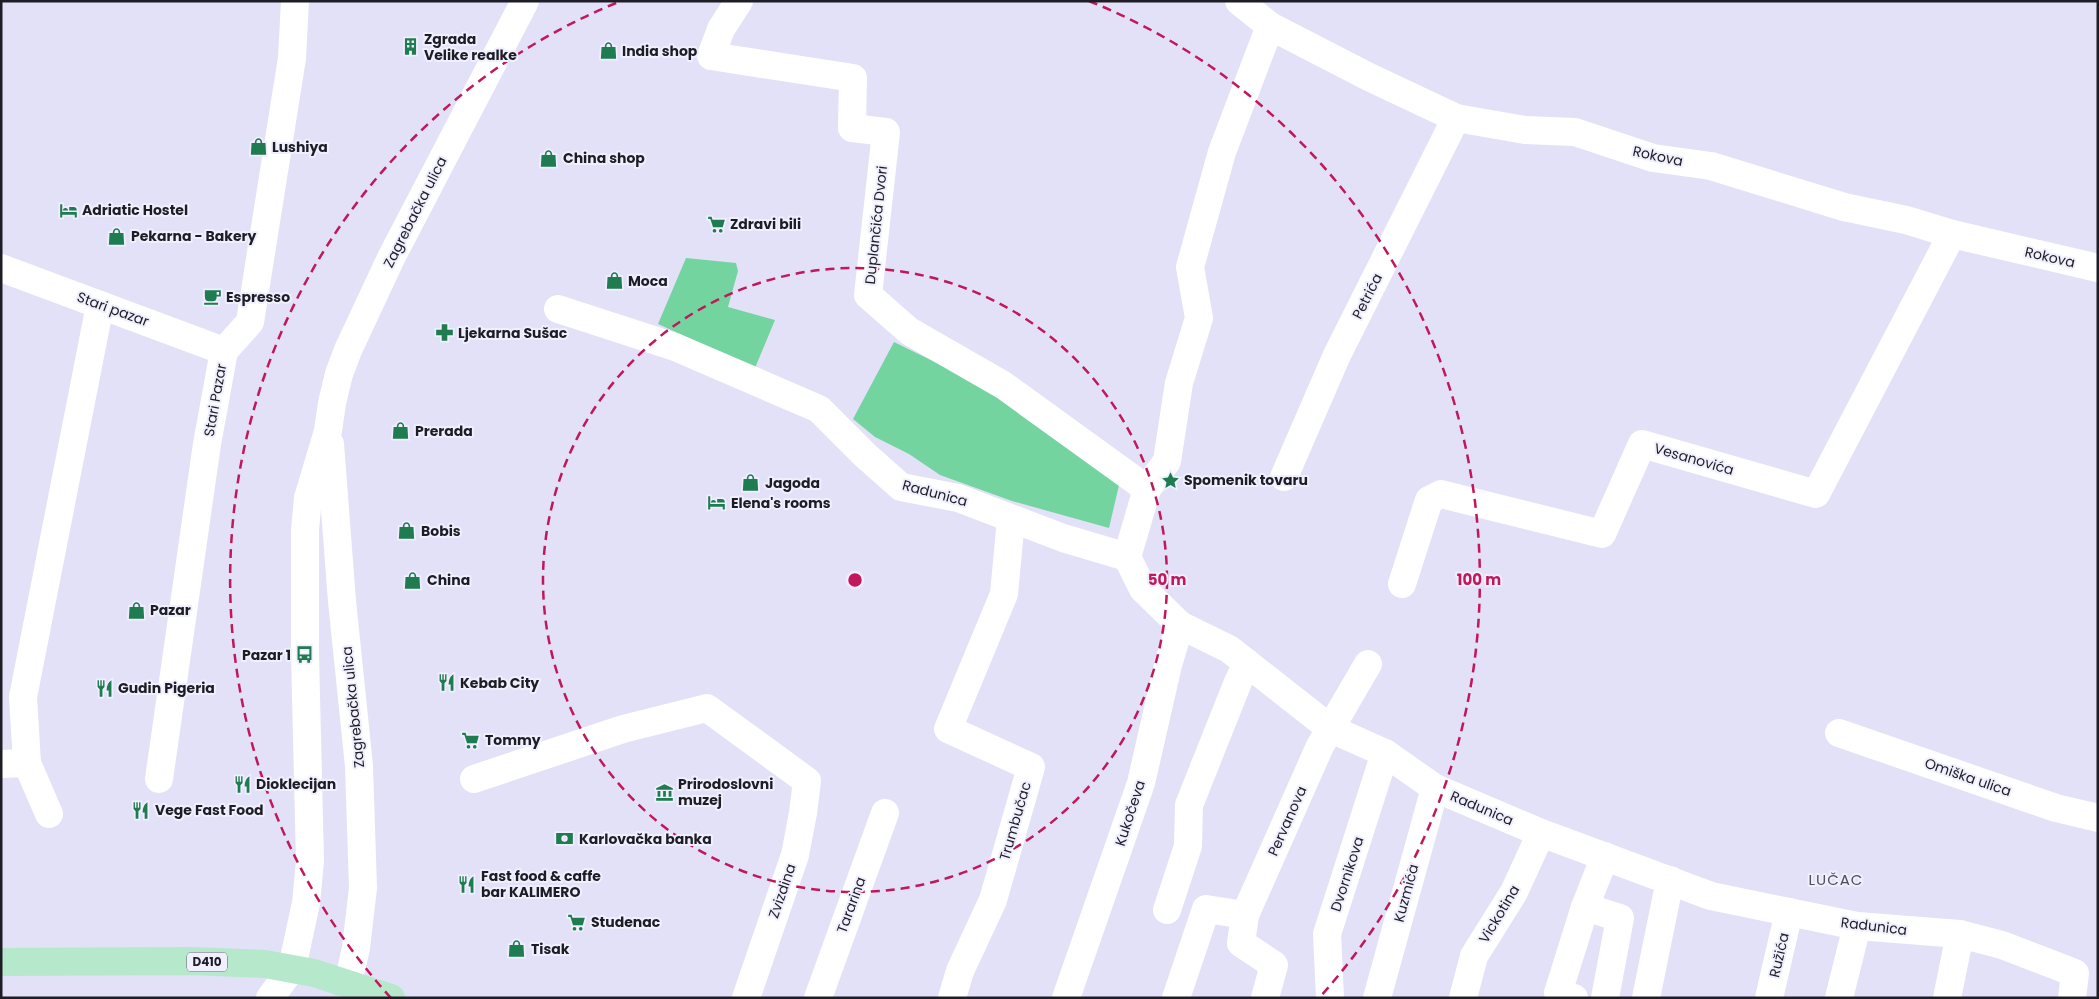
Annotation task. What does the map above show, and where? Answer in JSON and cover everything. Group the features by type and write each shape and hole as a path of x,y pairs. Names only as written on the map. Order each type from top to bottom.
{"main road":[{"name":"D410","path":"1,962 231,962 292,968 348,983 391,998"}],"street":[{"name":"Stari Pazar","path":"159,779 207,444 224,351 250,322 292,58 295,1"},
{"name":"Zagrebačka ulica","path":"292,968 306,903 310,861 305,655 305,530 308,498 328,430 339,374 348,350 391,258 525,1"},
{"name":"Duplančića Dvori","path":"739,1 721,28 711,56 853,78 852,128 886,132 868,295 909,331 1004,385 1147,489"},
{"name":"Rokova","path":"1239,1 1270,26 1369,77 1456,118 1525,130 1574,132 1653,158 1711,166 1844,207 1906,220 1952,234 2098,268"},
{"path":"1126,557 1147,489 1167,461 1179,383 1199,318 1190,267 1222,152 1270,26"},
{"name":"Petrića","path":"1284,477 1337,355 1456,118"},
{"name":"Vesanovića","path":"1402,584 1429,500 1441,494 1602,534 1642,444 1816,494 1952,234"},
{"name":"Stari pazar","path":"1,268 224,351"},
{"path":"49,814 14,763 23,697 100,305"},
{"name":"Radunica","path":"558,309 675,347 819,409 865,456 901,487 958,498 1063,538 1126,557 1143,589 1180,625 1229,649 1331,728 1385,753 1435,788 1541,832 1711,896 1857,926 1960,934 2002,945 2074,986"},
{"name":"Zagrebačka ulica","path":"328,430 342,601 359,766 363,888 356,948 348,983"},
{"name":"Trumbučac","path":"952,998 960,971 993,900 1031,767 948,728 1004,594 1011,519"},
{"name":"Kukočeva","path":"1066,998 1141,783 1168,665 1180,625"},
{"path":"1167,910 1188,846 1189,806 1247,663"},
{"path":"1331,728 1368,664"},
{"name":"Zvizdina","path":"474,779 623,729 707,708 807,781 795,855 746,998"},
{"name":"Pervanova","path":"1265,998 1274,965 1240,943 1245,915 1320,746 1331,728"},
{"name":"Omiška ulica","path":"1839,733 2056,808 2098,818"},
{"name":"Dvornikova","path":"1330,998 1327,934 1385,753"},
{"name":"Kuzmića","path":"1377,998 1435,788"},
{"name":"Tararina","path":"818,998 885,813"},
{"name":"Vickotina","path":"1464,998 1474,956 1514,892 1541,832"},
{"path":"1574,998 1558,993 1585,907 1605,856"},
{"path":"1646,998 1670,880"},
{"path":"1585,907 1620,918 1605,998"},
{"path":"1176,998 1206,909 1245,915"},
{"name":"Ružića","path":"1769,998 1789,912"},
{"path":"1839,998 1857,926"},
{"path":"1947,998 1960,934"},
{"path":"270,998 292,968"}],"green space":[{"path":"686,258 736,263 738,271 728,307 775,320 755,368 658,324"},
{"path":"894,342 1000,394 1120,481 1109,528 1012,501 940,475 909,454 875,437 853,419"}],"place":[{"name":"Zgrada Velike realke","path":"410,47"},
{"name":"India shop","path":"608,51"},
{"name":"Lushiya","path":"258,147"},
{"name":"China shop","path":"549,158"},
{"name":"Adriatic Hostel","path":"68,210"},
{"name":"Zdravi bili","path":"716,224"},
{"name":"Pekarna - Bakery","path":"117,236"},
{"name":"Moca","path":"614,281"},
{"name":"Espresso","path":"212,297"},
{"name":"Ljekarna Sušac","path":"444,333"},
{"name":"Prerada","path":"401,431"},
{"name":"Spomenik tovaru","path":"1170,480"},
{"name":"Jagoda","path":"751,483"},
{"name":"Elena's rooms","path":"717,503"},
{"name":"Bobis","path":"407,531"},
{"name":"China","path":"413,580"},
{"name":"Pazar","path":"136,610"},
{"name":"Pazar 1","path":"305,655"},
{"name":"Kebab City","path":"446,683"},
{"name":"Gudin Pigeria","path":"104,688"},
{"name":"Tommy","path":"471,740"},
{"name":"Dioklecijan","path":"242,784"},
{"name":"Prirodoslovni muzej","path":"664,792"},
{"name":"Vege Fast Food","path":"141,810"},
{"name":"Karlovačka banka","path":"565,839"},
{"name":"Fast food & caffe bar KALIMERO","path":"467,884"},
{"name":"Studenac","path":"577,922"},
{"name":"Tisak","path":"517,949"}],"district":[{"name":"LUČAC","path":"1836,880"}]}
